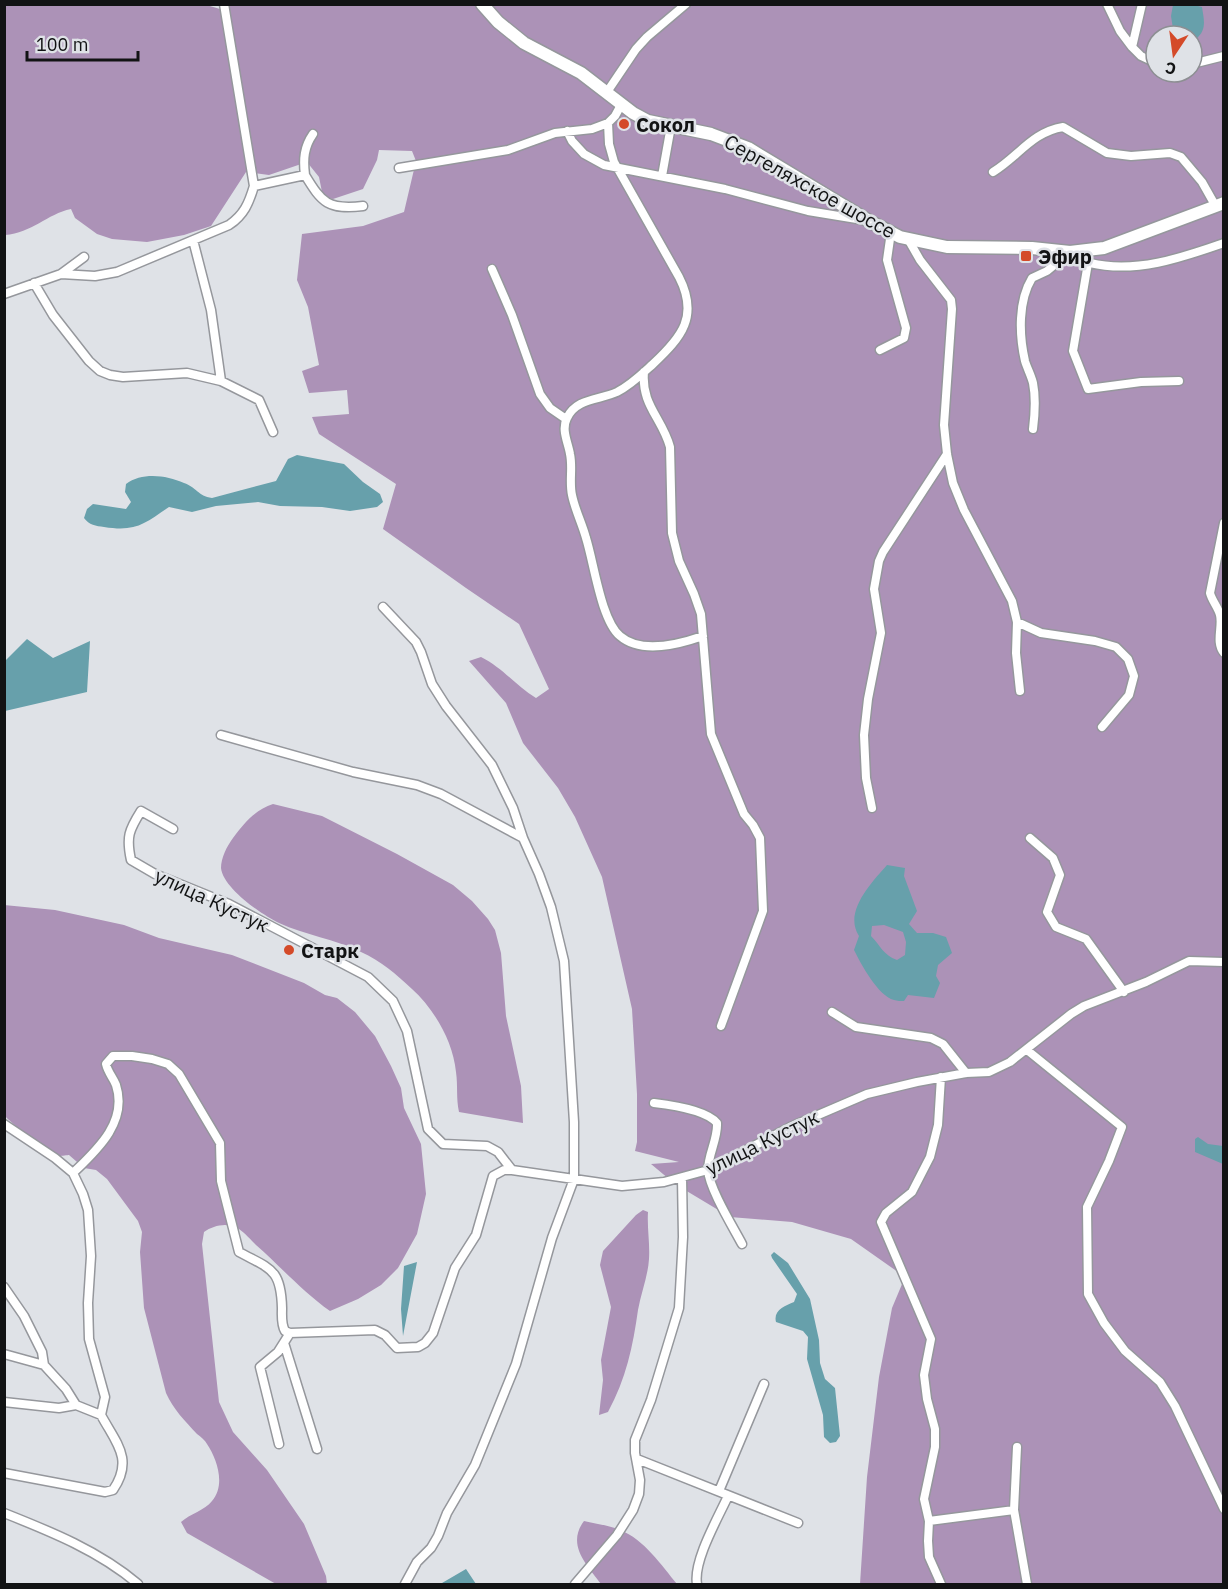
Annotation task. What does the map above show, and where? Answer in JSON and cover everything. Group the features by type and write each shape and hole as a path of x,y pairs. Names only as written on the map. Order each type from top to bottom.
{"main road":[{"name":"Сергеляхское шоссе","path":"482,4 498,22 524,43 581,73 621,105 648,121 711,134 748,148 869,221 908,239 947,247 1032,248 1070,252 1104,248 1219,204"}],"street":[{"path":"61,274 95,276 117,272 229,225 239,219 246,208 254,186 224,4"},
{"path":"607,92 636,49 686,4"},
{"path":"1107,4 1120,31 1132,47 1144,57"},
{"path":"1132,47 1142,4"},
{"path":"1204,61 1224,56"},
{"path":"399,168 508,150 547,135 592,129 608,123 621,105"},
{"path":"608,123 609,144 616,168 679,277 688,303 687,317 679,338 644,372 618,392 573,409 566,419 565,435 571,463 571,492 587,540 602,599 616,632 630,642 661,647 676,646 704,636"},
{"path":"662,176 671,126"},
{"path":"993,172 1007,164 1038,135 1063,128 1107,153 1131,156 1170,153 1180,157 1219,204"},
{"path":"567,131 572,141 584,154 604,165 725,189 808,211 869,221"},
{"path":"313,134 307,142 305,152 305,175 315,192 327,204 342,208 363,206"},
{"path":"254,186 305,175"},
{"path":"880,350 904,338 906,328 887,260 891,232"},
{"path":"908,239 920,260 951,300 944,425 946,454 953,483 981,546 1012,601 1017,622 1016,653 1020,691"},
{"path":"194,240 211,310 221,381"},
{"path":"1034,429 1036,406 1032,381 1025,361 1021,314 1032,278 1047,271 1070,252 1088,263 1139,267 1197,253 1224,243"},
{"path":"4,294 61,274 84,257"},
{"path":"1088,263 1073,351 1088,389 1141,382 1179,381"},
{"path":"492,269 512,315 540,394 550,408 566,419"},
{"path":"34,283 45,304 89,361 100,371 123,377 187,373 221,381 259,400 273,432"},
{"path":"644,372 643,384 647,401 668,438 670,447 672,533 679,561 700,614 704,636 711,734 744,814 760,838 763,911 721,1026"},
{"path":"872,808 866,778 864,735 868,699 881,633 874,589 879,561 946,454"},
{"path":"1224,524 1210,593 1212,602 1220,612 1219,646 1224,653"},
{"path":"383,607 416,642 436,691 492,765 513,808 539,874 551,907 564,961 574,1122 574,1179 552,1238 516,1364 475,1465 447,1513 431,1548 417,1562 405,1584"},
{"path":"1017,622 1041,633 1095,641 1116,647 1128,659 1134,676 1129,695 1102,727"},
{"path":"221,735 353,772 417,785 441,794 523,838"},
{"name":"улица Кустук","path":"173,829 141,812 129,830 128,846 131,860 155,874 229,904 368,977 393,1001 407,1031 428,1129 443,1144 487,1146 498,1152 512,1170 622,1186 645,1185 708,1170 790,1127 867,1094 941,1077 989,1072 1010,1062 1084,1006 1124,992 1189,962 1224,962"},
{"path":"1030,838 1053,858 1060,876 1047,912 1056,927 1086,939 1124,992"},
{"path":"832,1012 855,1027 931,1038 943,1044 966,1073"},
{"path":"1027,1050 1122,1127 1087,1207 1088,1294 1104,1323 1125,1351 1160,1382 1175,1406 1224,1509"},
{"path":"73,1173 98,1149 112,1129 119,1106 116,1084 108,1073 106,1064 113,1056 132,1056 168,1064 179,1074 220,1143 221,1181 239,1252 274,1272 279,1280 283,1327 290,1333 370,1330 381,1332 397,1348 409,1349 425,1343 433,1334 455,1268 476,1235 494,1176 504,1170 512,1170"},
{"path":"941,1077 938,1125 930,1157 912,1191 886,1213 881,1222 931,1339 924,1375 927,1399 935,1429 935,1447 924,1499 929,1521 927,1540 929,1557 941,1584"},
{"path":"654,1103 669,1104 696,1112 717,1123 708,1170 713,1188 742,1244"},
{"path":"4,1124 55,1158 73,1173 83,1194 88,1210 91,1256 88,1303 89,1339 105,1397 101,1415"},
{"path":"575,1584 617,1535 633,1510 639,1494 640,1480 635,1440 651,1400 679,1308 683,1237 682,1178"},
{"path":"4,1287 24,1316 38,1343 44,1365"},
{"path":"279,1444 260,1367 284,1343 290,1333"},
{"path":"284,1343 317,1449"},
{"path":"4,1354 44,1365 66,1389 76,1405"},
{"path":"719,1491 764,1384"},
{"path":"4,1401 59,1408 76,1405 101,1415 122,1454 122,1470 113,1490 98,1491 4,1473"},
{"path":"1017,1447 1014,1510 1027,1584"},
{"path":"637,1460 798,1522"},
{"path":"697,1584 697,1572 706,1542 728,1496"},
{"path":"929,1521 1014,1510"},
{"path":"4,1513 77,1544 109,1562 138,1584"}],"shaded area":[{"path":"203,4 220,9 228,4 1223,5 1223,1584 860,1584 867,1477 879,1377 892,1308 905,1277 851,1239 792,1222 730,1217 675,1184 651,1164 679,1162 635,1151 637,1094 632,1009 602,877 575,817 558,788 523,743 506,703 469,661 481,657 536,698 549,689 519,624 383,529 396,484 319,434 312,417 349,414 347,390 309,393 302,371 319,365 308,307 297,280 302,234 363,226 404,212 416,161 412,151 379,150 377,160 363,189 333,199 323,197 319,177 307,162 269,175 246,172 211,226 184,235 147,242 112,239 97,234 75,218 71,209 62,211 23,231 5,235 5,5"},
{"path":"273,804 322,816 397,854 453,885 488,919 495,930 501,953 506,1016 521,1086 523,1123 459,1112 457,1077 447,1037 428,1006 394,973 375,959 351,948 272,919 244,900 229,884 221,868 223,856 229,845 250,818"},
{"path":"4,905 55,910 124,925 159,938 232,955 304,983 325,995 337,998 355,1012 375,1036 391,1066 401,1088 404,1108 421,1144 426,1194 417,1234 398,1268 381,1285 358,1299 330,1311 301,1288 239,1229 226,1225 212,1228 204,1232 202,1244 219,1402 233,1432 267,1470 304,1524 326,1576 327,1584 276,1584 187,1533 181,1522 212,1501 219,1487 219,1472 206,1443 180,1415 166,1393 144,1308 140,1252 142,1232 138,1221 107,1179 96,1170 84,1168 69,1155 60,1156 48,1150 5,1116"},
{"path":"643,1210 648,1212 649,1259 631,1349 614,1400 608,1412 599,1415 603,1380 601,1360 611,1307 600,1265 603,1251"},
{"path":"584,1521 616,1528 629,1534 652,1554 677,1584 601,1584 585,1562 578,1546 577,1538"}],"water":[{"path":"1173,5 1194,5 1202,7 1204,24 1172,24"},
{"path":"297,455 344,464 380,494 383,502 377,507 350,511 322,507 280,506 258,502 216,506 192,512 169,507 146,522 124,528 95,526 84,518 87,509 93,504 126,509 131,502 125,492 126,484 132,480 147,476 170,478 212,498 276,481 288,459"},
{"path":"27,639 53,658 90,641 87,692 5,711 5,661"},
{"path":"887,865 905,868 904,876 917,911 909,924 917,933 933,933 946,937 952,953 938,965 936,976 940,983 934,998 908,995 902,1001 888,997 871,979 854,950 859,936 855,927 857,907 867,889","holes":["884,925 903,932 906,942 905,955 897,960 885,953 871,936 872,926"]},
{"path":"1198,1137 1208,1144 1223,1146 1223,1164 1195,1152 1195,1139"},
{"path":"774,1252 788,1263 810,1299 819,1340 820,1363 825,1379 835,1388 840,1436 836,1442 830,1443 824,1437 823,1415 807,1359 808,1337 803,1331 776,1322 778,1311 794,1302 797,1294 772,1258 771,1255"},
{"path":"417,1262 403,1336 401,1309 404,1266"},
{"path":"466,1569 476,1584 441,1584 442,1583"}],"place":[{"name":"Сокол","path":"624,124"},
{"name":"Эфир","path":"1026,256"},
{"name":"Старк","path":"289,950"}]}
